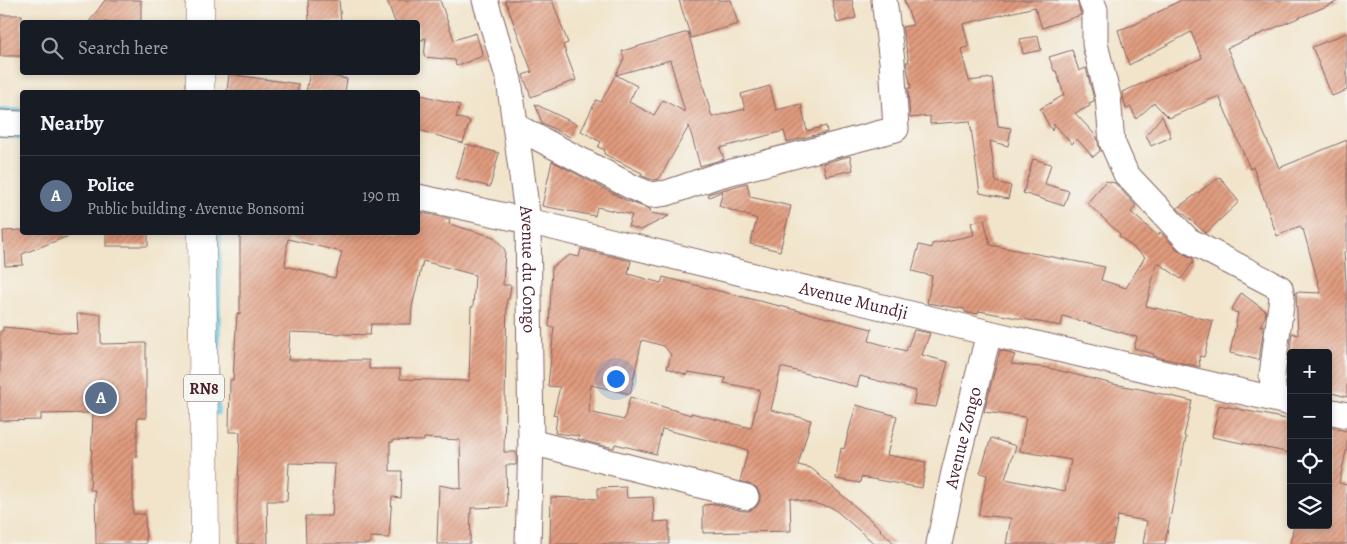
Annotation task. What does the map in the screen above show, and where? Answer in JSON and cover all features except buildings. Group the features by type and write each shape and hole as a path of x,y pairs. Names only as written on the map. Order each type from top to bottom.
{"main road":[{"path":"200,0 200,20"},
{"path":"200,75 200,90"},
{"name":"RN8","path":"202,235 205,544"}],"street":[{"name":"Avenue du Congo","path":"485,0 509,80 517,127 528,221 531,442 528,544"},
{"path":"517,127 651,195 667,193 716,176 772,163 896,128 892,61 884,0"},
{"path":"1091,0 1095,10 1096,44 1108,97 1112,142 1126,174 1188,240 1280,288 1282,297 1272,376 1282,401"},
{"path":"0,123 20,124"},
{"name":"Avenue Mundji","path":"420,196 1282,401"},
{"name":"Avenue Zongo","path":"938,544 954,472 990,333"},
{"path":"1332,412 1347,415"},
{"path":"531,442 746,497"}],"waterway":[{"path":"0,110 20,110"},
{"path":"0,136 20,137"},
{"path":"217,413 219,235"}],"place":[{"name":"Police","path":"101,398"}]}
